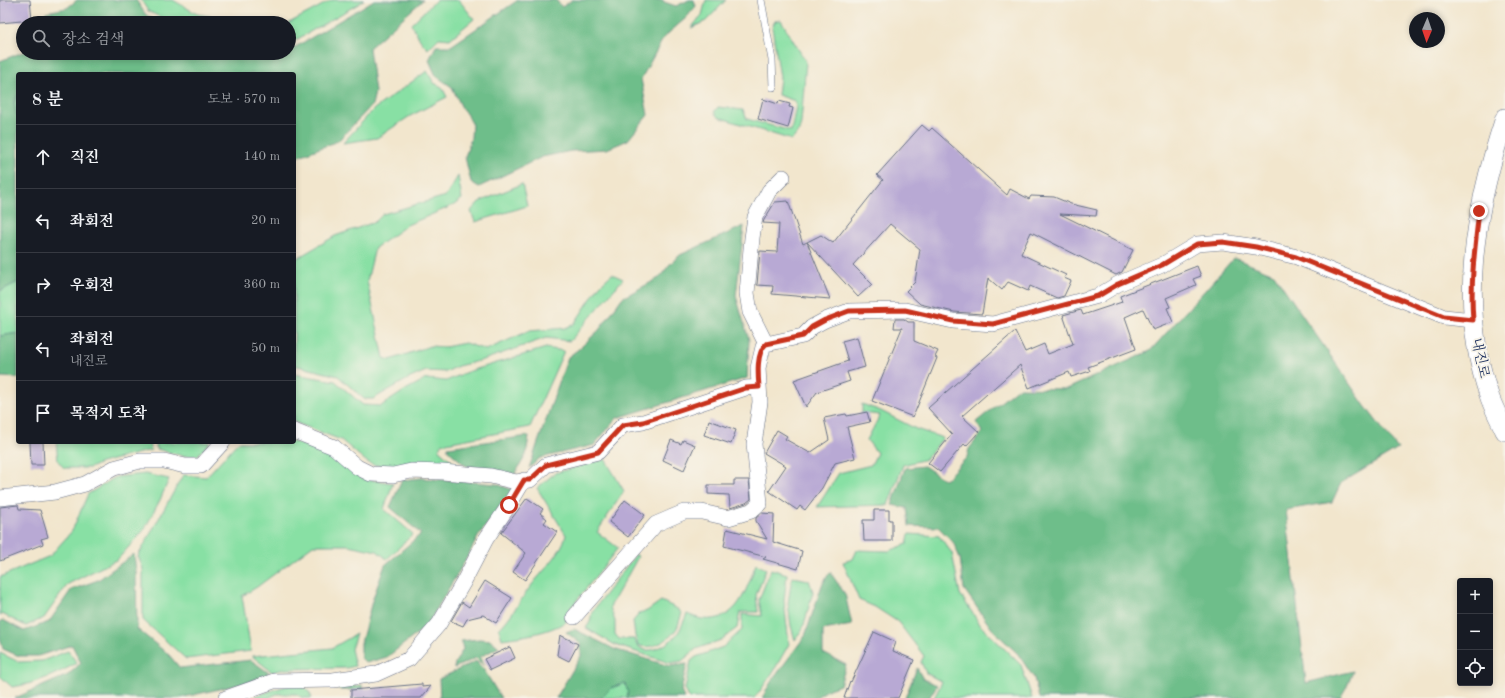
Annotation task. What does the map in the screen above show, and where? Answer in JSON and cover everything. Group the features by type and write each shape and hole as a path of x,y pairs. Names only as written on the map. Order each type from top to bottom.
{"street":[{"name":"내진로","path":"1505,118 1489,168 1479,211 1473,265 1472,306 1478,359 1490,399 1505,431"},
{"path":"766,344 750,312 747,293 752,238 755,216 769,191 783,177"},
{"path":"574,617 656,524 684,512 702,512 728,518 751,511 760,503 754,444 760,402 758,368 763,347 766,344 803,336 812,327 825,320 849,311 905,310 953,321 993,324 1098,296 1118,284 1162,265 1197,244 1223,242 1256,247 1296,257 1444,317 1473,320"},
{"path":"296,432 334,447 357,467 371,474 393,475 411,471 442,472 491,476 516,482 530,480 546,465 598,452 623,425 643,422 746,388 759,387"},
{"path":"0,498 55,492 85,484 114,468 140,461 164,461 185,466 201,466 221,444"},
{"path":"226,698 274,681 333,680 376,674 409,659 438,624 463,583 486,539 524,480"}],"lane":[{"path":"761,0 772,60 773,87"}],"green space":[{"path":"77,0 136,0 148,16 45,16 46,12 67,8"},
{"path":"141,0 173,0 197,14 209,16 158,16 148,11"},
{"path":"332,0 364,0 296,40 296,19"},
{"path":"374,0 423,0 369,48 375,92 372,105 338,141 296,157 296,72 16,72 16,98 14,102 16,113 16,283 0,291 0,61 16,55 16,60 296,60 296,47"},
{"path":"436,0 459,0 474,19 450,39 439,38 428,49 425,47 411,24"},
{"path":"518,0 556,0 562,7 572,0 663,0 664,2 676,6 689,0 694,0 696,6 686,18 664,37 641,79 648,115 628,140 607,149 571,151 542,157 479,187 471,182 465,157 471,138 472,123 461,106 452,87 436,76 429,60 436,46 451,46"},
{"path":"706,0 726,0 706,21 691,28 702,15"},
{"path":"781,20 806,62 801,123 799,131 792,140 718,117 714,112 718,107 743,110 747,119 791,131 796,106 795,101 778,95 780,77 772,27 775,21"},
{"path":"427,71 434,83 442,87 447,97 410,116 377,138 343,143 374,109"},
{"path":"16,97 16,113 14,105"},
{"path":"458,176 462,199 454,205 407,225 375,248 367,281 384,358 390,360 430,346 445,347 465,343 486,350 529,331 565,328 574,324 600,285 612,274 623,279 570,341 546,338 483,360 458,366 446,372 426,371 408,379 373,399 364,399 338,376 296,366 296,259 335,236 375,222 383,214 446,196"},
{"path":"522,184 527,206 475,222 471,211 479,202"},
{"path":"744,226 736,296 749,340 747,378 617,418 594,445 540,458 529,468 568,357 599,330 622,298 659,278 670,264 680,255"},
{"path":"1234,258 1274,274 1365,406 1398,449 1341,483 1332,502 1286,510 1306,683 1353,671 1347,686 1340,698 1039,698 1034,678 1018,654 992,629 964,589 960,558 953,542 938,527 909,526 907,508 892,505 905,468 924,466 945,480 967,457 969,449 982,432 976,422 1018,388 1067,389 1150,351"},
{"path":"16,283 16,333 0,336 0,291"},
{"path":"16,333 16,378 0,377 0,336"},
{"path":"546,348 564,351 530,427 441,444 439,450 458,466 416,461 396,466 374,465 367,462 341,440 296,423 296,374 335,381 363,405 381,406 407,389 426,379 446,381 467,372"},
{"path":"862,404 881,411 916,429 943,438 926,459 903,465 888,505 817,507 839,473 871,465 877,453 867,440 880,415 862,413"},
{"path":"529,436 526,455 515,474 466,466 448,450 448,447"},
{"path":"296,443 320,451 363,479 393,483 384,509 413,534 387,559 377,551 348,545 313,545 257,587 242,596 251,651 186,659 143,620 143,569 138,556 183,475 206,477 236,444 296,444"},
{"path":"56,444 149,444 151,450 101,463 90,468 64,468 58,461"},
{"path":"156,444 208,444 197,456 183,456 157,449"},
{"path":"605,459 624,491 597,532 618,548 566,614 566,622 551,629 502,639 499,629 508,619 531,586 556,556 564,542 566,535 537,488 555,473"},
{"path":"145,474 169,479 144,530 118,559 68,584 44,618 26,626 2,614 0,615 0,577 50,556 72,531 88,494 116,477"},
{"path":"421,478 496,484 513,490 479,535 426,627 387,657 366,663 361,658 361,643 372,601 385,565 421,534 390,507 402,480"},
{"path":"909,534 939,536 952,553 960,594 981,626 1021,665 1032,698 934,698 942,682 926,673 921,662 924,656 898,622 875,607 859,600 843,562 853,559 857,550 889,551 907,544"},
{"path":"134,554 136,571 137,629 169,655 180,668 251,660 269,673 250,682 180,698 15,698 68,675 81,663 72,645 38,656 19,656 3,649 0,638 0,622 3,620 24,631 49,622 71,590 98,580"},
{"path":"636,554 638,557 610,607 615,621 615,634 619,639 634,639 637,645 642,649 654,649 661,647 673,639 680,630 687,614 702,619 714,619 724,616 739,603 756,564 766,569 756,595 758,612 740,612 737,628 721,640 696,649 682,661 670,663 615,645 586,628 590,622 592,612"},
{"path":"771,569 787,574 784,601 789,644 773,672 754,698 689,698 685,689 691,661 696,657 723,647 742,630 742,614 762,616 759,600"},
{"path":"830,572 845,594 852,625 823,630 823,653 846,665 840,685 829,689 815,698 762,698 771,682 805,636 822,585"},
{"path":"792,577 809,580 813,592 803,628 795,640 791,626 788,603"},
{"path":"661,601 676,608 682,613 677,628 670,637 660,643 649,647 638,645 633,621 640,613 647,611"},
{"path":"574,629 614,649 669,666 687,664 681,691 684,698 627,698 628,692 625,683 611,688 601,698 556,698 581,656 581,644 566,632"},
{"path":"356,634 351,649 355,666 347,668 285,669 272,672 252,656 332,648"},
{"path":"479,639 491,640 499,647 480,657 484,666 476,658 454,668 455,663 463,649 461,641"},
{"path":"68,651 77,663 46,678 29,684 12,687 0,676 0,653 19,662 42,661"},
{"path":"476,661 484,670 501,698 440,698 439,679"},
{"path":"917,668 923,679 937,685 929,698 905,698"},
{"path":"625,683 628,692 627,698 601,698 611,688"},
{"path":"289,685 303,687 308,691 312,698 303,698 296,694 277,694 268,698 257,698 255,696"},
{"path":"362,685 365,698 354,690 340,690 338,687"}],"building":[{"path":"0,0 30,0 32,16 16,16 16,22 0,23"},
{"path":"763,99 778,104 779,101 790,104 789,107 793,108 788,128 758,119"},
{"path":"922,125 929,131 932,128 1007,195 1010,189 1029,199 1031,196 1054,197 1071,204 1097,210 1096,216 1060,214 1133,250 1122,272 1116,275 1031,232 1021,254 1066,275 1064,278 1071,281 1064,296 1057,298 1030,286 1028,291 1008,282 1002,290 988,278 982,314 954,312 920,304 906,291 915,282 920,249 890,224 853,265 872,284 858,297 807,242 821,235 833,243 883,180 877,175"},
{"path":"788,201 803,244 807,242 830,299 772,294 773,286 757,285 760,251 777,252 779,224 763,223 775,202"},
{"path":"1197,266 1201,276 1193,279 1196,285 1166,298 1170,307 1167,308 1173,322 1153,330 1143,309 1125,317 1136,349 1088,367 1090,371 1071,377 1069,372 1029,388 1020,365 962,416 979,432 966,446 964,444 940,472 928,463 952,434 928,408 1015,331 1025,352 1044,344 1048,354 1073,344 1063,315 1081,310 1083,315 1122,302 1120,296"},
{"path":"895,319 904,319 908,322 914,322 914,341 938,351 935,357 937,358 913,417 872,401 902,328 894,328"},
{"path":"857,337 865,367 847,372 850,381 817,392 806,407 794,380 848,361 842,341"},
{"path":"867,412 870,422 847,427 855,458 835,463 822,488 805,510 800,506 797,510 769,491 786,466 764,453 777,430 787,436 785,439 810,453 829,440 824,418"},
{"path":"709,420 736,430 731,444 704,435"},
{"path":"671,440 681,444 683,440 695,445 684,470 663,460"},
{"path":"30,444 43,444 44,465 31,465"},
{"path":"734,480 749,480 751,499 746,503 730,508 729,495 708,494 708,485 734,485"},
{"path":"527,498 543,509 540,513 547,519 544,523 557,532 525,580 513,572 526,553 501,533"},
{"path":"625,500 645,515 628,537 609,522"},
{"path":"18,505 19,509 40,510 48,537 41,539 43,544 0,561 0,507"},
{"path":"874,510 889,510 889,520 892,520 892,541 864,541 863,520 874,520"},
{"path":"762,513 774,514 773,542 802,551 798,569 763,559 766,557 724,546 727,529 767,539 756,521 756,518"},
{"path":"485,581 512,598 496,623 483,615 467,619 463,626 451,621 462,602 469,607"},
{"path":"874,632 896,642 893,651 914,660 898,698 844,698 850,681 851,682"},
{"path":"560,635 578,644 569,661 557,655"},
{"path":"510,647 515,658 490,670 484,659"},
{"path":"422,684 422,687 431,686 421,698 351,698 351,690"}],"route":[{"path":"509,505 524,480 530,480 546,465 598,452 623,425 643,422 746,388 759,387 758,368 763,347 766,344 803,336 812,327 825,320 849,311 905,310 953,321 993,324 1098,296 1118,284 1162,265 1197,244 1223,242 1256,247 1296,257 1444,317 1473,320 1473,265 1479,211"}]}
